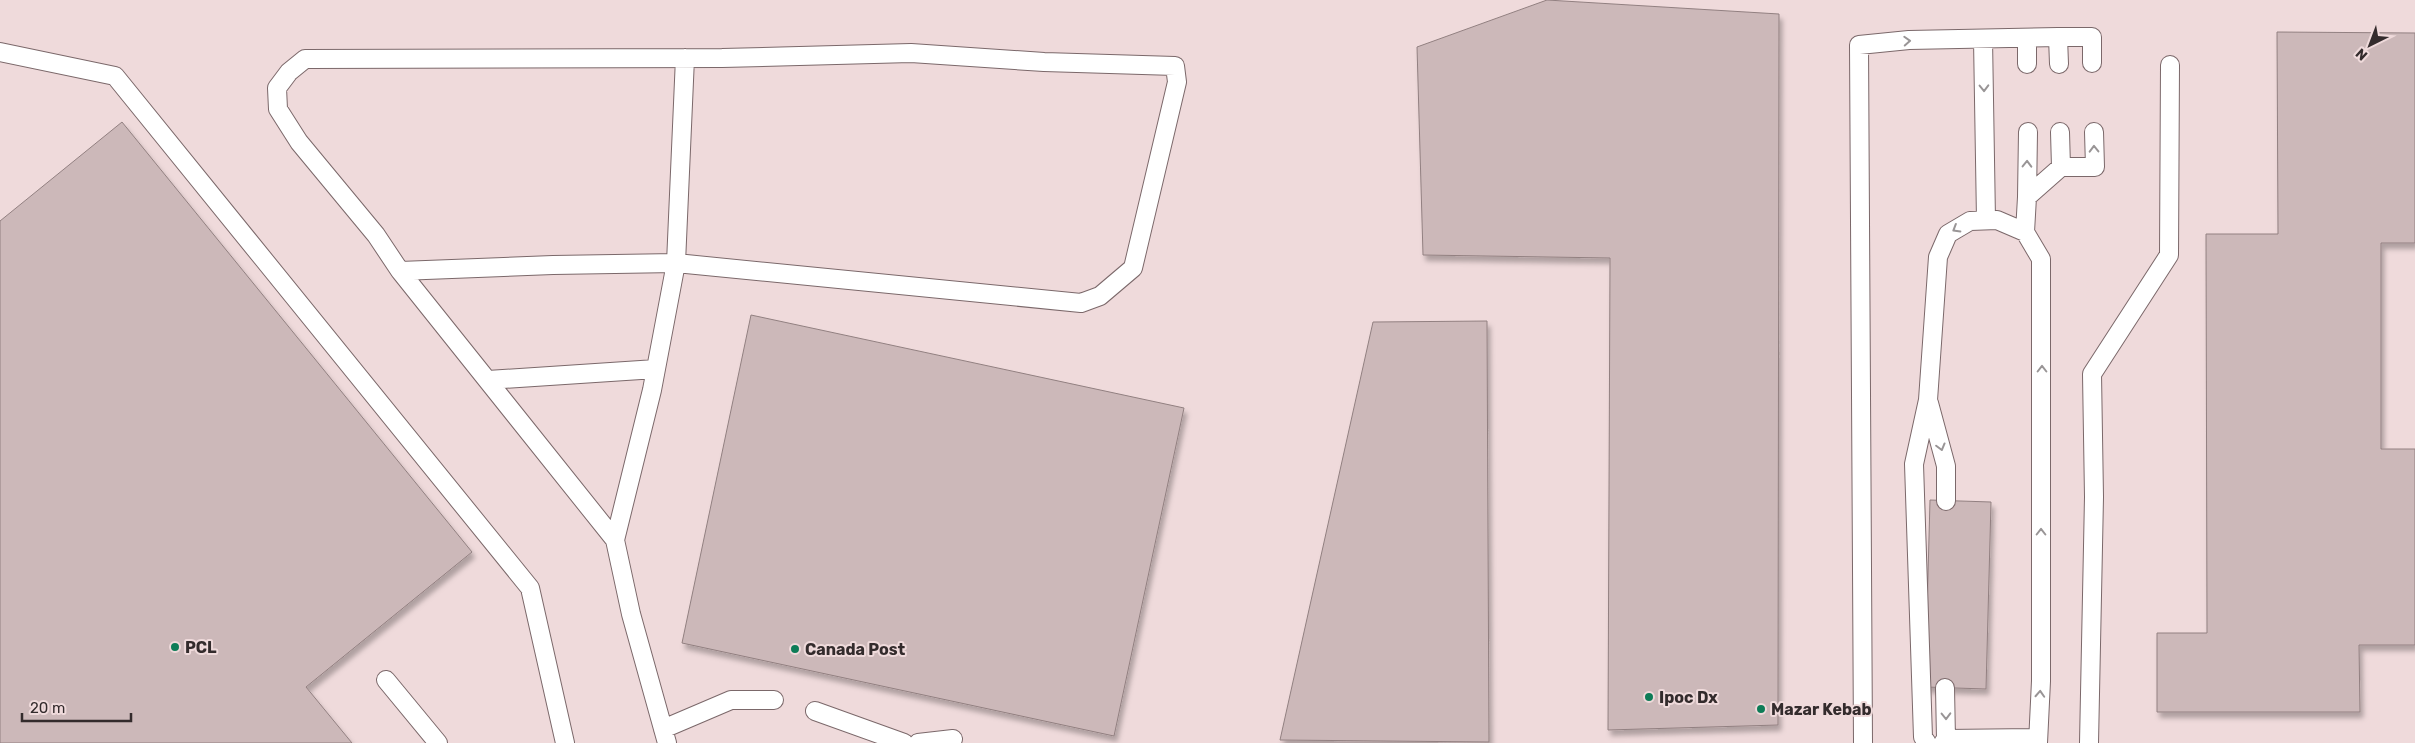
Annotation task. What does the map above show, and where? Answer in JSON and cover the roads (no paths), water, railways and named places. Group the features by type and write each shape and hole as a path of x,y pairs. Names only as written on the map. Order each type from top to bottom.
{"lane":[{"path":"1864,743 1859,44 1909,40 2092,36 2092,63"},
{"path":"2027,38 2027,64"},
{"path":"2058,38 2059,64"},
{"path":"1983,39 1986,220"},
{"path":"0,52 115,76 530,588 561,741"},
{"path":"400,271 553,265 676,263 1080,303 1100,296 1133,268 1177,82 1175,66 1044,62 910,53 685,58 305,59 289,72 277,88 278,110 299,142 376,235 400,271 615,540"},
{"path":"685,58 676,263 656,369 615,540 631,614 665,736 731,700 774,700"},
{"path":"2089,743 2094,497 2092,374 2168,255 2170,65"},
{"path":"1945,688 1945,741 2038,740 2041,682 2041,259 2025,232 2028,132"},
{"path":"2060,132 2061,167"},
{"path":"2027,197 2061,167 2095,167 2094,132"},
{"path":"1927,743 1923,737 1914,464 1928,400 1938,257 1948,234 1970,221 1997,220 2025,232"},
{"path":"488,380 656,369"},
{"path":"1928,400 1946,466 1946,501"},
{"path":"386,680 438,743"},
{"path":"815,711 904,743"},
{"path":"918,743 953,739"}],"place":[{"name":"PCL","path":"175,647"},
{"name":"Canada Post","path":"795,649"},
{"name":"Ipoc Dx","path":"1649,697"},
{"name":"Mazar Kebab","path":"1761,709"}]}
